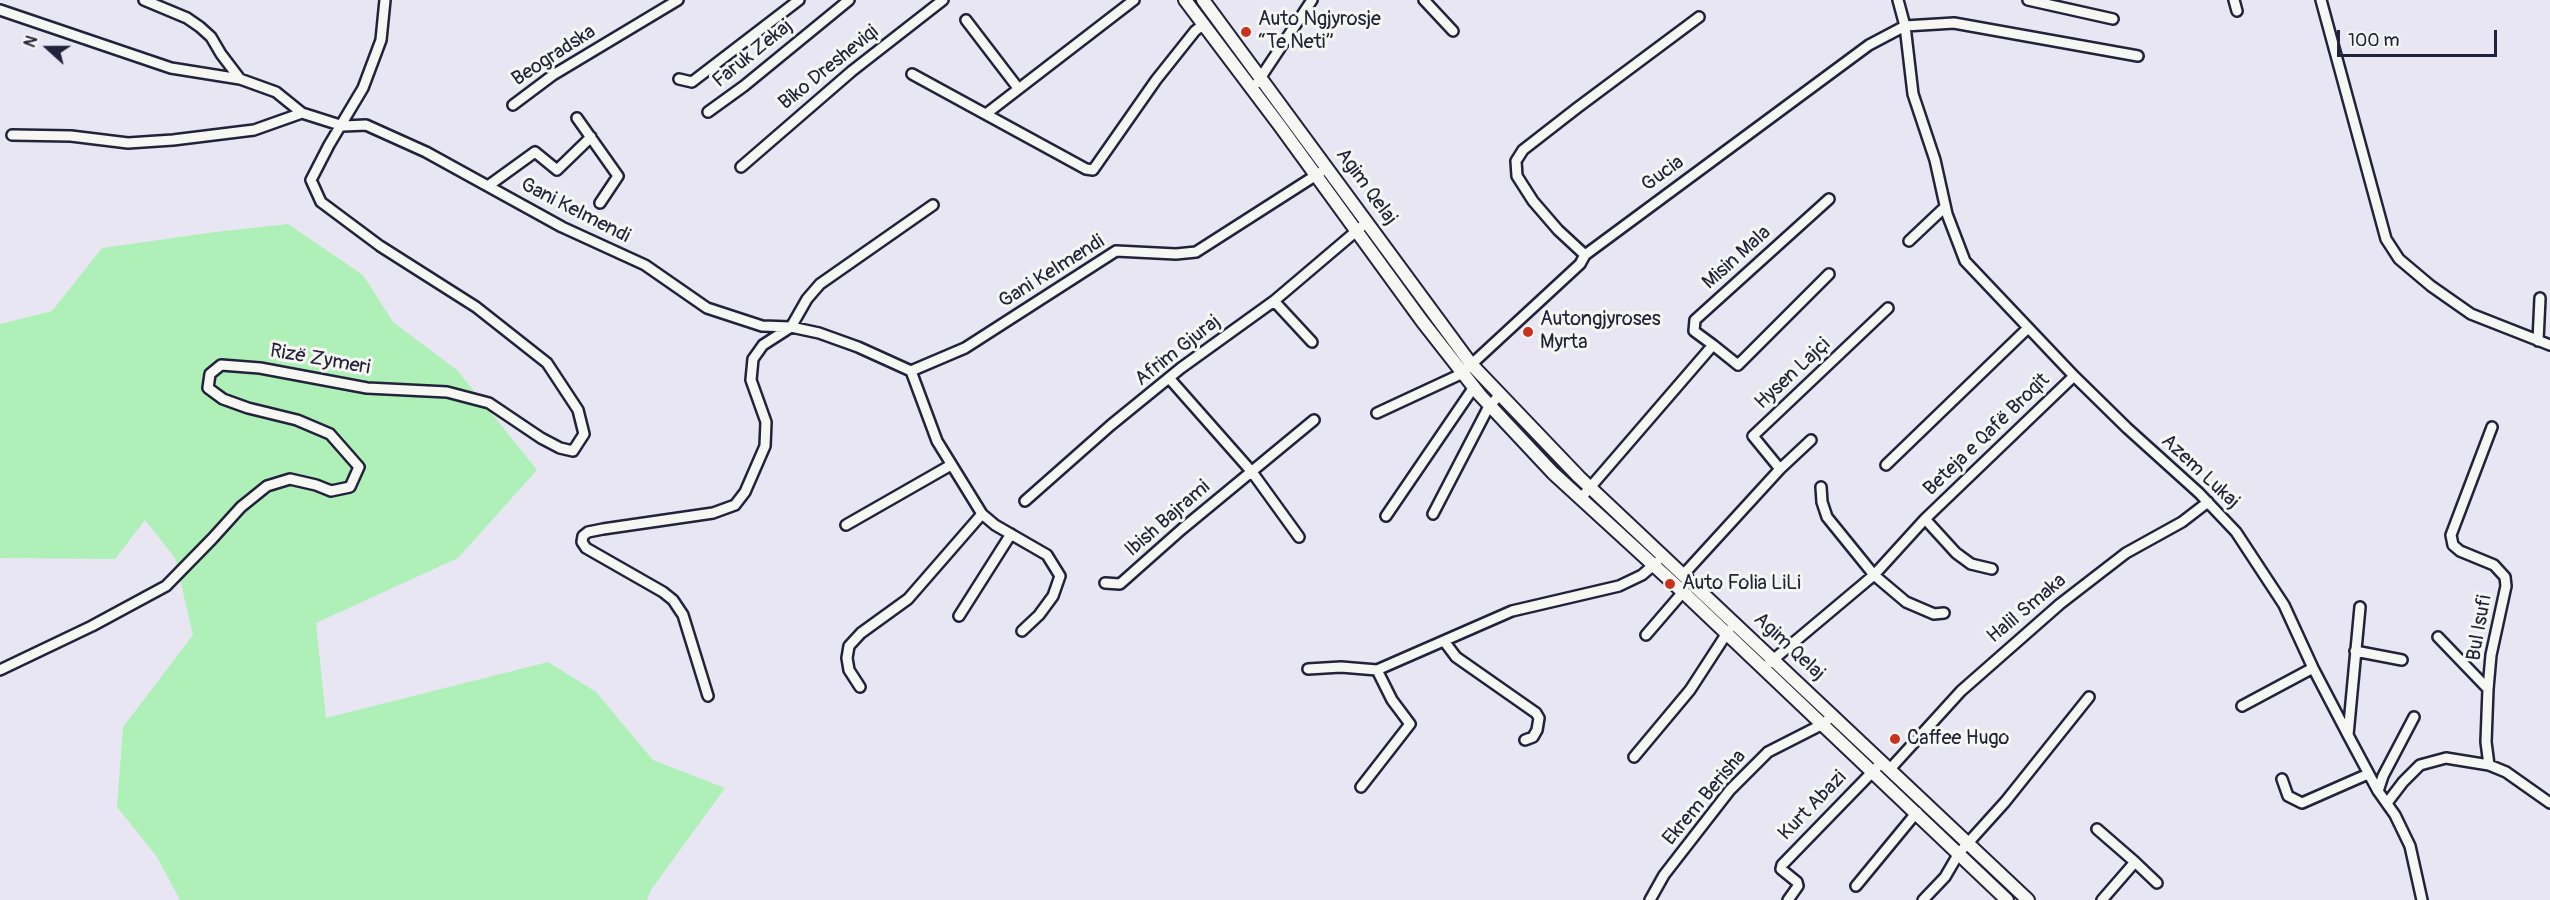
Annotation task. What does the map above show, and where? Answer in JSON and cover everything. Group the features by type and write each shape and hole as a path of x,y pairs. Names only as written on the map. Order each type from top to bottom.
{"main road":[{"name":"Agim Qelaj","path":"1185,0 1461,374 1553,473 1683,592 1773,659 1828,719 1871,771 1917,812 2028,900"},
{"name":"Agim Qelaj","path":"1203,0 1471,364 1537,436 1683,575 1731,628 1763,668 1886,765 1963,848 2006,900"},
{"path":"1605,520 1614,509"}],"street":[{"path":"144,0 188,18 200,27 211,37 240,79"},
{"path":"343,126 374,63 381,40 385,0"},
{"name":"Beogradska","path":"513,105 554,75 678,0"},
{"path":"680,79 692,82 800,0"},
{"name":"Faruk Zekaj","path":"708,112 744,86 849,0"},
{"name":"Biko Dresheviqi","path":"741,167 852,71 943,0"},
{"path":"986,114 1134,0"},
{"path":"1252,90 1312,0"},
{"path":"1424,0 1453,31"},
{"name":"Azem Lukaj","path":"1898,0 1905,26 1913,94 1935,160 1945,207 1965,261 2074,376 2208,502 2236,532 2284,605 2313,668 2368,774 2388,803 2410,846 2422,900"},
{"path":"2028,0 2113,19"},
{"path":"2234,0 2237,11"},
{"path":"2321,0 2386,239 2399,260 2471,314 2550,345"},
{"name":"Gani Kelmendi","path":"0,10 171,68 240,79 276,92 302,113 343,126 366,125 426,152 562,227 645,265 707,308 762,326 791,327 819,333 858,347 911,371 965,348 1116,251 1176,254 1196,252 1315,177 1327,167"},
{"path":"1585,255 1558,230 1533,201 1517,176 1516,161 1522,150 1700,17"},
{"path":"966,20 1018,88"},
{"path":"1905,26 1954,23 2138,56"},
{"path":"912,74 1086,169 1092,170 1156,80 1195,31 1204,24"},
{"name":"Gucia","path":"1461,374 1580,264 1585,255 1869,45 1905,26"},
{"path":"12,135 71,136 128,143 173,140 254,130 302,113"},
{"path":"577,118 618,176 600,203"},
{"name":"Rizë Zymeri","path":"0,670 92,626 166,586 241,507 267,486 290,479 332,491 350,487 359,467 330,434 297,420 248,408 223,399 208,388 210,374 221,365 260,368 367,388 447,392 489,404 541,438 560,448 573,451 584,434 578,410 547,363 476,307 380,246 321,202 311,180 329,145 343,126"},
{"path":"488,186 535,152 557,170 591,137"},
{"name":"Misin Mala","path":"1829,199 1695,320 1694,331 1738,365 1829,274"},
{"path":"708,696 683,615 673,600 586,548 582,542 583,536 588,532 603,529 713,513 735,504 745,492 765,446 766,422 750,380 753,359 763,345 791,327 807,298 820,284 933,205"},
{"path":"1909,241 1945,207"},
{"name":"Afrim Gjuraj","path":"1025,501 1111,425 1169,378 1274,301 1367,222"},
{"path":"2538,341 2540,298"},
{"path":"1274,301 1312,342"},
{"name":"Hysen Lajçi","path":"1780,469 1753,436 1888,308"},
{"path":"1886,465 2028,328"},
{"path":"1581,498 1713,345"},
{"path":"911,371 937,441 982,514 1047,555 1060,576 1053,596 1039,615 1022,631"},
{"path":"1377,413 1461,374"},
{"name":"Beteja e Qafë Broqit","path":"1763,668 1874,575 1925,519 2074,376"},
{"path":"1169,378 1252,472 1299,537"},
{"path":"1386,516 1474,387"},
{"path":"1433,514 1499,395"},
{"name":"Ibish Bajrami","path":"1105,583 1120,584 1182,529 1314,420"},
{"name":"Bul Isufi","path":"2489,765 2486,742 2488,689 2492,655 2506,586 2505,577 2494,565 2460,551 2453,544 2451,535 2492,428"},
{"path":"1683,575 1780,469 1811,440"},
{"path":"846,525 951,465"},
{"path":"1821,487 1822,502 1827,517 1874,575 1906,602 1934,614 1944,614"},
{"name":"Halil Smaka","path":"1871,771 1886,765 1961,691 2060,604 2126,553 2182,522 2208,502"},
{"path":"860,687 849,670 847,658 849,646 861,633 908,599 982,514"},
{"name":"Beteja e Qafë Broqit","path":"1925,519 1956,554 1971,564 1992,569"},
{"path":"959,616 1011,534"},
{"path":"1308,669 1341,667 1377,670 1512,611 1619,586 1642,575 1663,556"},
{"path":"1646,635 1683,592"},
{"path":"2348,735 2360,607"},
{"path":"1634,757 1690,690 1731,628"},
{"path":"2438,637 2488,689"},
{"path":"1444,641 1465,664 1536,712 1539,718 1537,730 1533,737 1525,740"},
{"path":"2355,651 2402,660"},
{"path":"2242,706 2313,668"},
{"path":"1361,787 1410,724 1392,700 1377,670"},
{"path":"1923,900 1945,877 1963,848 2005,802 2089,697"},
{"path":"2378,791 2383,776 2414,717"},
{"name":"Ekrem Berisha","path":"1650,900 1664,875 1737,783 1773,749 1828,719"},
{"path":"2388,803 2420,765 2446,758 2489,765 2506,772 2550,802"},
{"name":"Kurt Abazi","path":"1788,900 1798,886 1797,882 1781,869 1782,864 1871,771"},
{"path":"2282,779 2288,796 2301,803 2368,774"},
{"path":"1856,886 1917,812"},
{"path":"2097,829 2157,883"},
{"path":"2102,900 2135,862"}],"green space":[{"path":"288,224 363,275 393,322 457,370 537,470 458,558 316,623 326,718 548,662 596,692 653,760 725,788 651,890 647,900 180,900 157,857 117,807 123,727 193,635 175,558 145,520 115,559 0,558 0,324 52,311 102,248"}],"place":[{"name":"Auto Ngjyrosje “Te Neti”","path":"1246,32"},
{"name":"Autongjyroses Myrta","path":"1528,332"},
{"name":"Auto Folia LiLi","path":"1670,584"},
{"name":"Caffee Hugo","path":"1895,739"}]}
